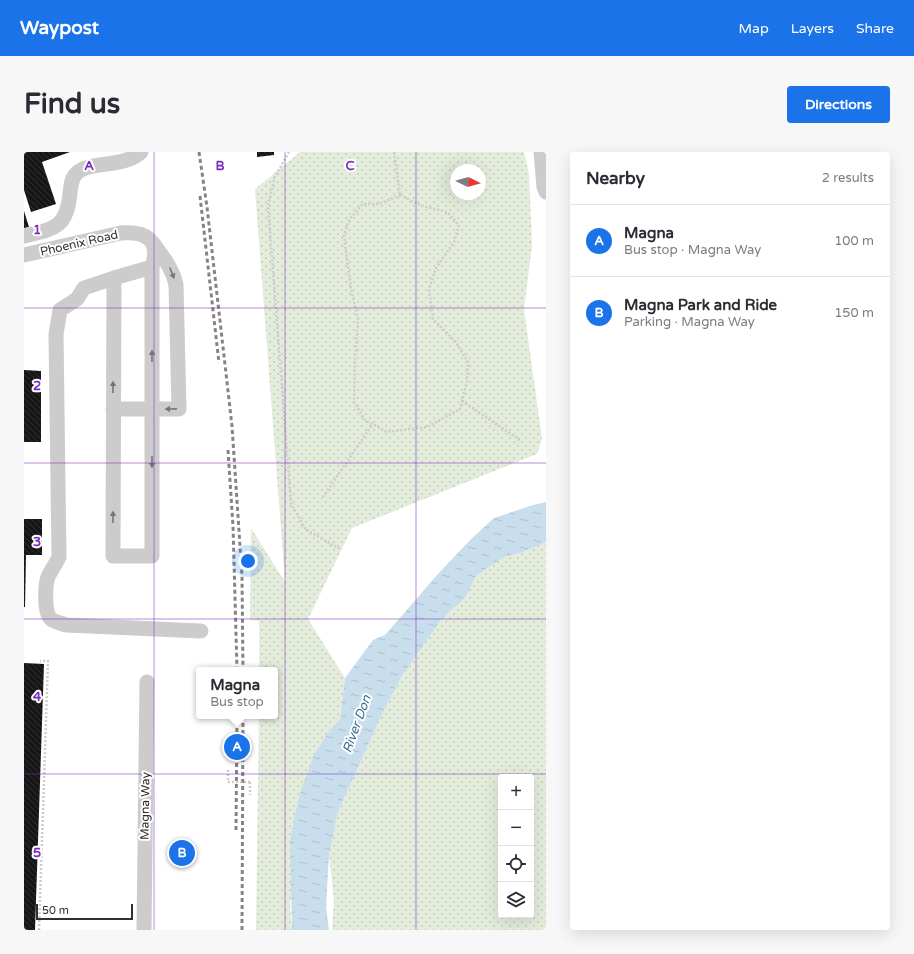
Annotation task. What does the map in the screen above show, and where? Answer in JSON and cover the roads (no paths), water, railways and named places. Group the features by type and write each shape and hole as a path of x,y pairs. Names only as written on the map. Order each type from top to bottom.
{"street":[{"path":"24,236 44,231 59,224 67,214 71,182 77,172 88,167 121,162 141,152"},
{"path":"541,152 544,187 546,192"},
{"name":"Phoenix Road","path":"24,255 120,233 138,233 145,235 151,241"},
{"path":"114,278 113,556 152,556 152,268 155,257 155,249 151,241"},
{"path":"113,409 178,409 175,277 169,265 151,241"},
{"path":"152,268 84,288 77,299 60,310 56,334 59,557 48,578 46,591 48,616 52,620 66,625 201,631"},
{"name":"Magna Way","path":"144,930 147,682"}],"water":[{"name":"River Don","path":"546,502 546,542 521,553 504,557 476,576 465,598 441,620 402,676 384,710 338,812 329,855 326,907 329,930 292,930 290,842 299,796 315,752 340,719 345,678 373,640 385,635 438,574 471,539 494,518"}],"railway":[{"path":"199,152 207,207 232,426 242,576 243,667"},
{"path":"200,196 219,363"},
{"path":"228,450 233,526 237,667"},
{"path":"236,830 237,719"},
{"path":"242,930 243,719"}],"place":[{"name":"Magna","path":"237,747"},
{"name":"Magna Park and Ride","path":"182,853"}]}
